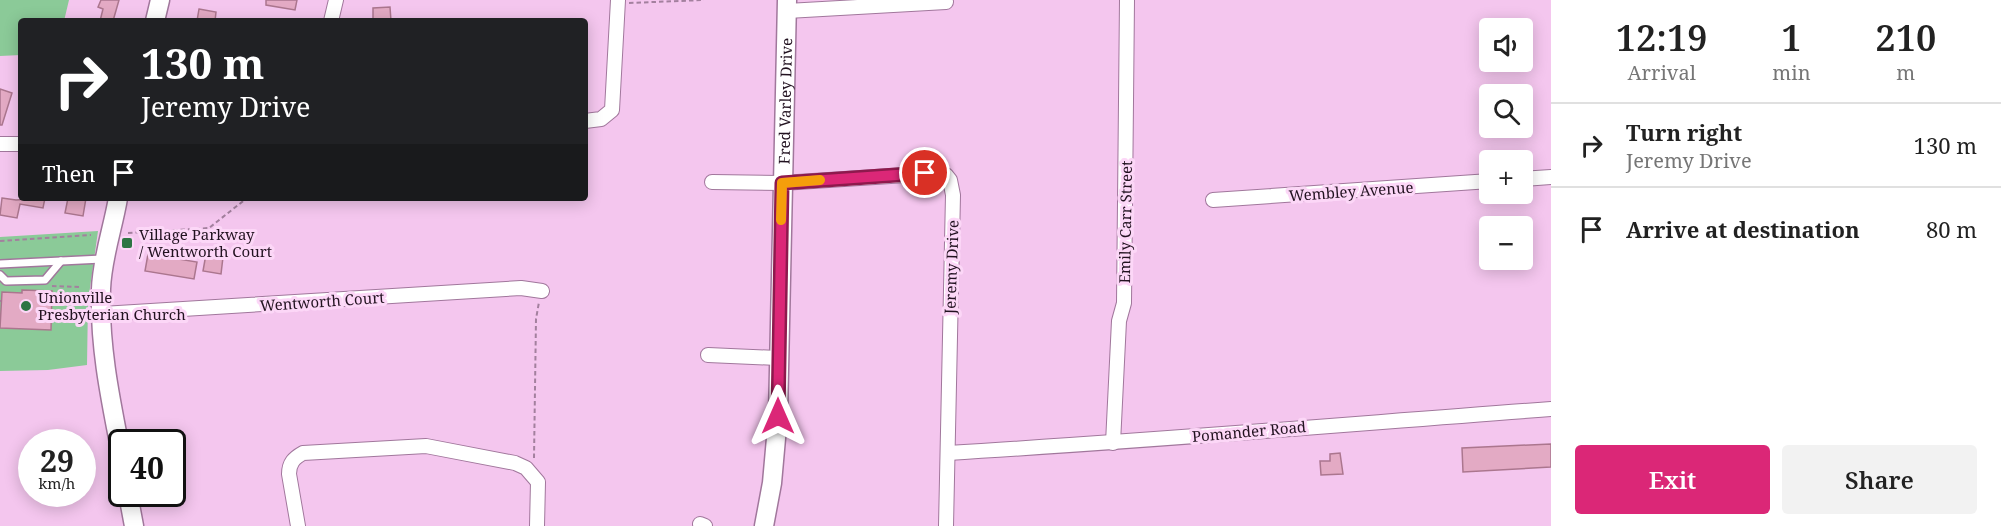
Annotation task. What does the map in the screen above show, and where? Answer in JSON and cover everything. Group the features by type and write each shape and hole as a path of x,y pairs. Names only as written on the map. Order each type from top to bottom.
{"street":[{"path":"156,18 160,0"},
{"path":"332,18 336,0"},
{"name":"Emily Carr Street","path":"1113,443 1119,321 1124,303 1127,0"},
{"path":"588,121 601,119 612,110 617,2"},
{"path":"787,6 946,2"},
{"name":"Fred Varley Drive","path":"764,526 775,458 787,6"},
{"path":"0,144 18,144"},
{"name":"Jeremy Drive","path":"782,183 938,173 946,175 950,180 953,195 953,276 949,322 946,526"},
{"path":"1533,178 1551,177"},
{"path":"712,182 782,183"},
{"name":"Wembley Avenue","path":"1213,201 1479,182"},
{"path":"116,429 106,378 102,314 105,259 117,201"},
{"name":"Wentworth Court","path":"102,314 521,288 542,291"},
{"path":"708,356 777,358"},
{"name":"Pomander Road","path":"948,453 1113,443 1551,409"},
{"path":"298,526 289,467 303,453 426,446 515,463 535,476 539,492 537,526"},
{"path":"130,507 134,526"}],"lane":[{"path":"0,264 105,259"},
{"path":"0,275 6,281 45,280 62,261"}],"path":[{"path":"617,2 704,0"},
{"path":"128,233 209,228 243,201"},
{"path":"0,241 91,235"},
{"path":"50,274 52,286 79,287"},
{"path":"535,476 536,319 542,291"}],"green space":[{"path":"0,0 69,0 65,18 18,18 18,55 0,56"},
{"path":"98,231 88,302 87,365 48,370 0,371 0,237"}],"building":[{"path":"101,0 119,0 114,18 101,18 103,9 98,7"},
{"path":"266,0 297,0 295,10 266,5"},
{"path":"390,7 391,18 373,18 373,8"},
{"path":"199,9 216,12 215,18 198,18"},
{"path":"0,89 12,93 2,125 0,125"},
{"path":"2,198 18,201 44,201 43,208 20,204 17,218 0,215"},
{"path":"67,201 86,201 83,216 65,213"},
{"path":"148,254 197,262 194,279 145,271"},
{"path":"206,254 223,257 221,274 203,271"},
{"name":"Unionville Presbyterian Church","path":"22,290 52,291 51,330 0,328 2,292 22,293"},
{"path":"1551,444 1551,467 1463,472 1462,448"},
{"path":"1340,453 1343,474 1321,475 1320,461 1330,461 1330,454"}],"slow traffic":[{"path":"781,220 782,183 820,180"}],"place":[{"name":"Village Parkway / Wentworth Court","path":"127,243"},
{"name":"Unionville Presbyterian Church","path":"26,306"}],"route":[{"path":"778,416 777,358 782,183 925,173"}]}
